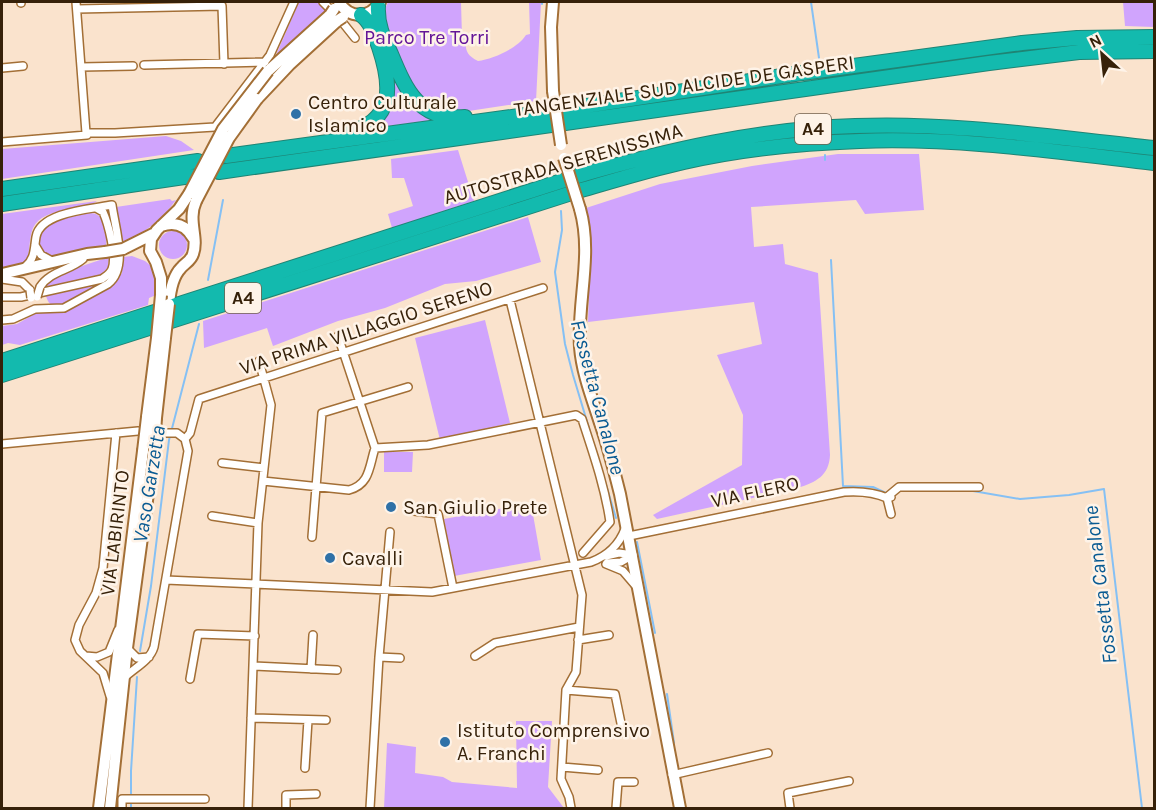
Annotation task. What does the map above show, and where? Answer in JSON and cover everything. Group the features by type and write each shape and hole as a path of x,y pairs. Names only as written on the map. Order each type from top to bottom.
{"highway":[{"path":"379,4 378,23 401,78 410,95 425,108 446,116 459,117 507,111 526,115"},
{"path":"295,146 358,130 369,124 382,108 389,85 375,37 366,19 339,11"},
{"name":"TANGENZIALE SUD ALCIDE DE GASPERI","path":"226,156 1042,40 1155,37"},
{"name":"TANGENZIALE SUD ALCIDE DE GASPERI","path":"219,172 989,63 1079,52 1155,51"},
{"name":"AUTOSTRADA SERENISSIMA","path":"2,361 574,177 645,156 714,141 782,131 855,126 900,126 944,127 1155,148"},
{"name":"AUTOSTRADA SERENISSIMA","path":"2,375 578,191 660,168 716,156 785,146 860,141 903,141 945,142 1155,163"},
{"path":"2,189 198,161"},
{"path":"2,204 191,176"},
{"path":"2,210 22,206 42,198"}],"street":[{"path":"2,142 87,135 86,133 215,127 267,67 294,2"},
{"path":"553,2 551,27 553,91 561,145 583,219 585,244 580,350 587,385 612,459 627,524 672,775 680,808"},
{"name":"VIA LABIRINTO","path":"110,808 161,338 161,278 150,245 157,230 182,204 224,129 267,67 339,11 371,12 379,4"},
{"path":"86,133 76,5 222,6 224,63"},
{"path":"339,11 355,38"},
{"name":"VIA LABIRINTO","path":"161,338 170,304 172,285 182,267 192,256 194,241 191,220 196,201 217,159 256,99 339,11"},
{"path":"144,65 224,63 267,67"},
{"path":"2,68 23,66"},
{"path":"81,66 134,66"},
{"path":"2,320 13,319 28,309 60,309 114,279 120,264 111,205 59,216 45,222 38,230 31,261 23,269"},
{"path":"2,297 21,297 102,279 108,275 113,263 108,230 103,212 96,208"},
{"path":"2,276 54,261 125,248 170,224 181,225 190,231 194,241"},
{"path":"35,245 41,255 54,261"},
{"path":"125,248 154,259 168,268 182,267"},
{"path":"2,276 35,273 102,253"},
{"path":"28,309 33,295 48,277 83,260"},
{"path":"2,276 22,282 33,295"},
{"name":"VIA PRIMA VILLAGGIO SERENO","path":"185,439 190,434 198,399 543,288"},
{"path":"510,300 582,595 576,672 566,690 561,779 571,808"},
{"path":"263,481 349,490 364,483 375,448 338,336"},
{"path":"248,808 258,523 271,405 259,361"},
{"path":"312,537 321,413 408,387"},
{"path":"375,448 428,445 576,415 582,419 607,503 610,522 583,553"},
{"path":"2,444 138,431"},
{"path":"112,702 103,673 77,646 76,633 96,593 104,568 116,433"},
{"path":"123,679 148,657 154,647 188,451 185,439 175,433 162,433"},
{"name":"VIA LABIRINTO","path":"99,808 122,625 148,450"},
{"path":"222,463 264,468"},
{"path":"891,514 889,497 898,487 979,487"},
{"name":"VIA FLERO","path":"629,536 844,492 875,493 889,497"},
{"path":"414,511 438,514 453,588"},
{"path":"212,516 258,523"},
{"path":"605,560 627,524"},
{"path":"370,808 379,657 390,532"},
{"path":"166,580 432,592 605,560 619,553 633,555"},
{"path":"605,560 623,571 640,592"},
{"path":"86,656 97,657 109,652 116,633 122,625"},
{"path":"475,656 495,642 579,627"},
{"path":"190,679 198,634 255,636"},
{"path":"311,669 313,634"},
{"path":"578,640 609,634"},
{"path":"127,648 137,658 148,657"},
{"path":"379,657 400,658"},
{"path":"254,666 337,670"},
{"path":"566,690 615,694 623,733"},
{"path":"251,718 326,720"},
{"path":"305,768 308,720"},
{"path":"672,775 768,753"},
{"path":"562,766 598,770"},
{"path":"790,808 788,793 849,781"},
{"path":"616,808 618,782 634,782"},
{"path":"112,789 127,799 205,799"},
{"path":"286,808 286,795 316,794"},
{"path":"123,808 127,799"}],"green space":[{"path":"299,2 318,2 326,10 276,55"},
{"name":"Parco Tre Torri","path":"388,2 461,2 462,37 466,37 466,49 471,57 478,61 505,52 530,34 529,2 541,2 536,101 462,112 442,111 424,101 410,85 382,16"},
{"path":"1123,2 1154,2 1154,27 1125,26"},
{"path":"388,64 401,90 440,119 368,129 375,124"},
{"path":"166,136 181,141 194,150 2,179 2,149"},
{"path":"458,150 474,201 392,228 388,214 413,206 404,178 392,178 391,159"},
{"path":"838,154 919,154 924,210 865,214 856,200 751,207 754,247 783,244 785,264 818,273 830,455 827,468 816,480 798,488 657,519 653,515 742,465 743,415 717,355 762,344 754,302 588,322 591,230 586,208 660,184 752,166"},
{"path":"176,200 159,220 145,231 121,242 116,207"},
{"path":"97,201 90,205 54,213 38,221 33,228 27,261 22,265 2,270 2,214"},
{"path":"90,213 100,216 105,224 106,245 74,255 57,256 43,253 38,241 43,228 65,218"},
{"path":"528,217 541,262 476,281 445,284 385,308 338,321 273,346 267,328 204,348 203,321"},
{"path":"173,231 183,235 187,245 183,255 173,259 163,255 159,245 163,235"},
{"path":"132,256 151,266 156,278 156,295 149,298 148,305 20,345 8,343 2,345 2,326 17,324 38,312 62,312 112,285 122,273 123,257"},
{"path":"109,257 108,268 100,275 45,288 45,284 58,274"},
{"path":"105,281 81,296 58,305 50,303 45,294"},
{"path":"485,320 510,423 440,440 415,338"},
{"path":"384,452 413,452 412,472 384,472"},
{"path":"531,503 541,560 454,576 444,519"},
{"path":"516,721 552,721 548,787 564,808 384,808 387,743 416,747 415,773 443,777 452,782 517,788"}],"waterway":[{"name":"Fossetta Canalone","path":"811,2 819,58"},
{"name":"Fossetta Canalone","path":"825,155 825,160"},
{"name":"Vaso Garzetta","path":"208,280 223,200"},
{"name":"Fossetta Canalone","path":"561,211 562,230 555,272 565,344 616,518"},
{"name":"Fossetta Canalone","path":"831,260 843,486 873,487 886,493"},
{"name":"Vaso Garzetta","path":"140,651 151,586 169,440 199,324"},
{"name":"Fossetta Canalone","path":"973,491 1020,499 1069,495 1104,489 1142,808"},
{"name":"Fossetta Canalone","path":"899,491 953,491"},
{"name":"Fossetta Canalone","path":"637,542 655,633"},
{"name":"Vaso Garzetta","path":"131,808 137,677"},
{"name":"Fossetta Canalone","path":"667,694 674,743"}],"place":[{"name":"Centro Culturale Islamico","path":"296,114"},
{"name":"San Giulio Prete","path":"391,507"},
{"name":"Cavalli","path":"330,558"},
{"name":"Istituto Comprensivo A. Franchi","path":"445,742"}]}
